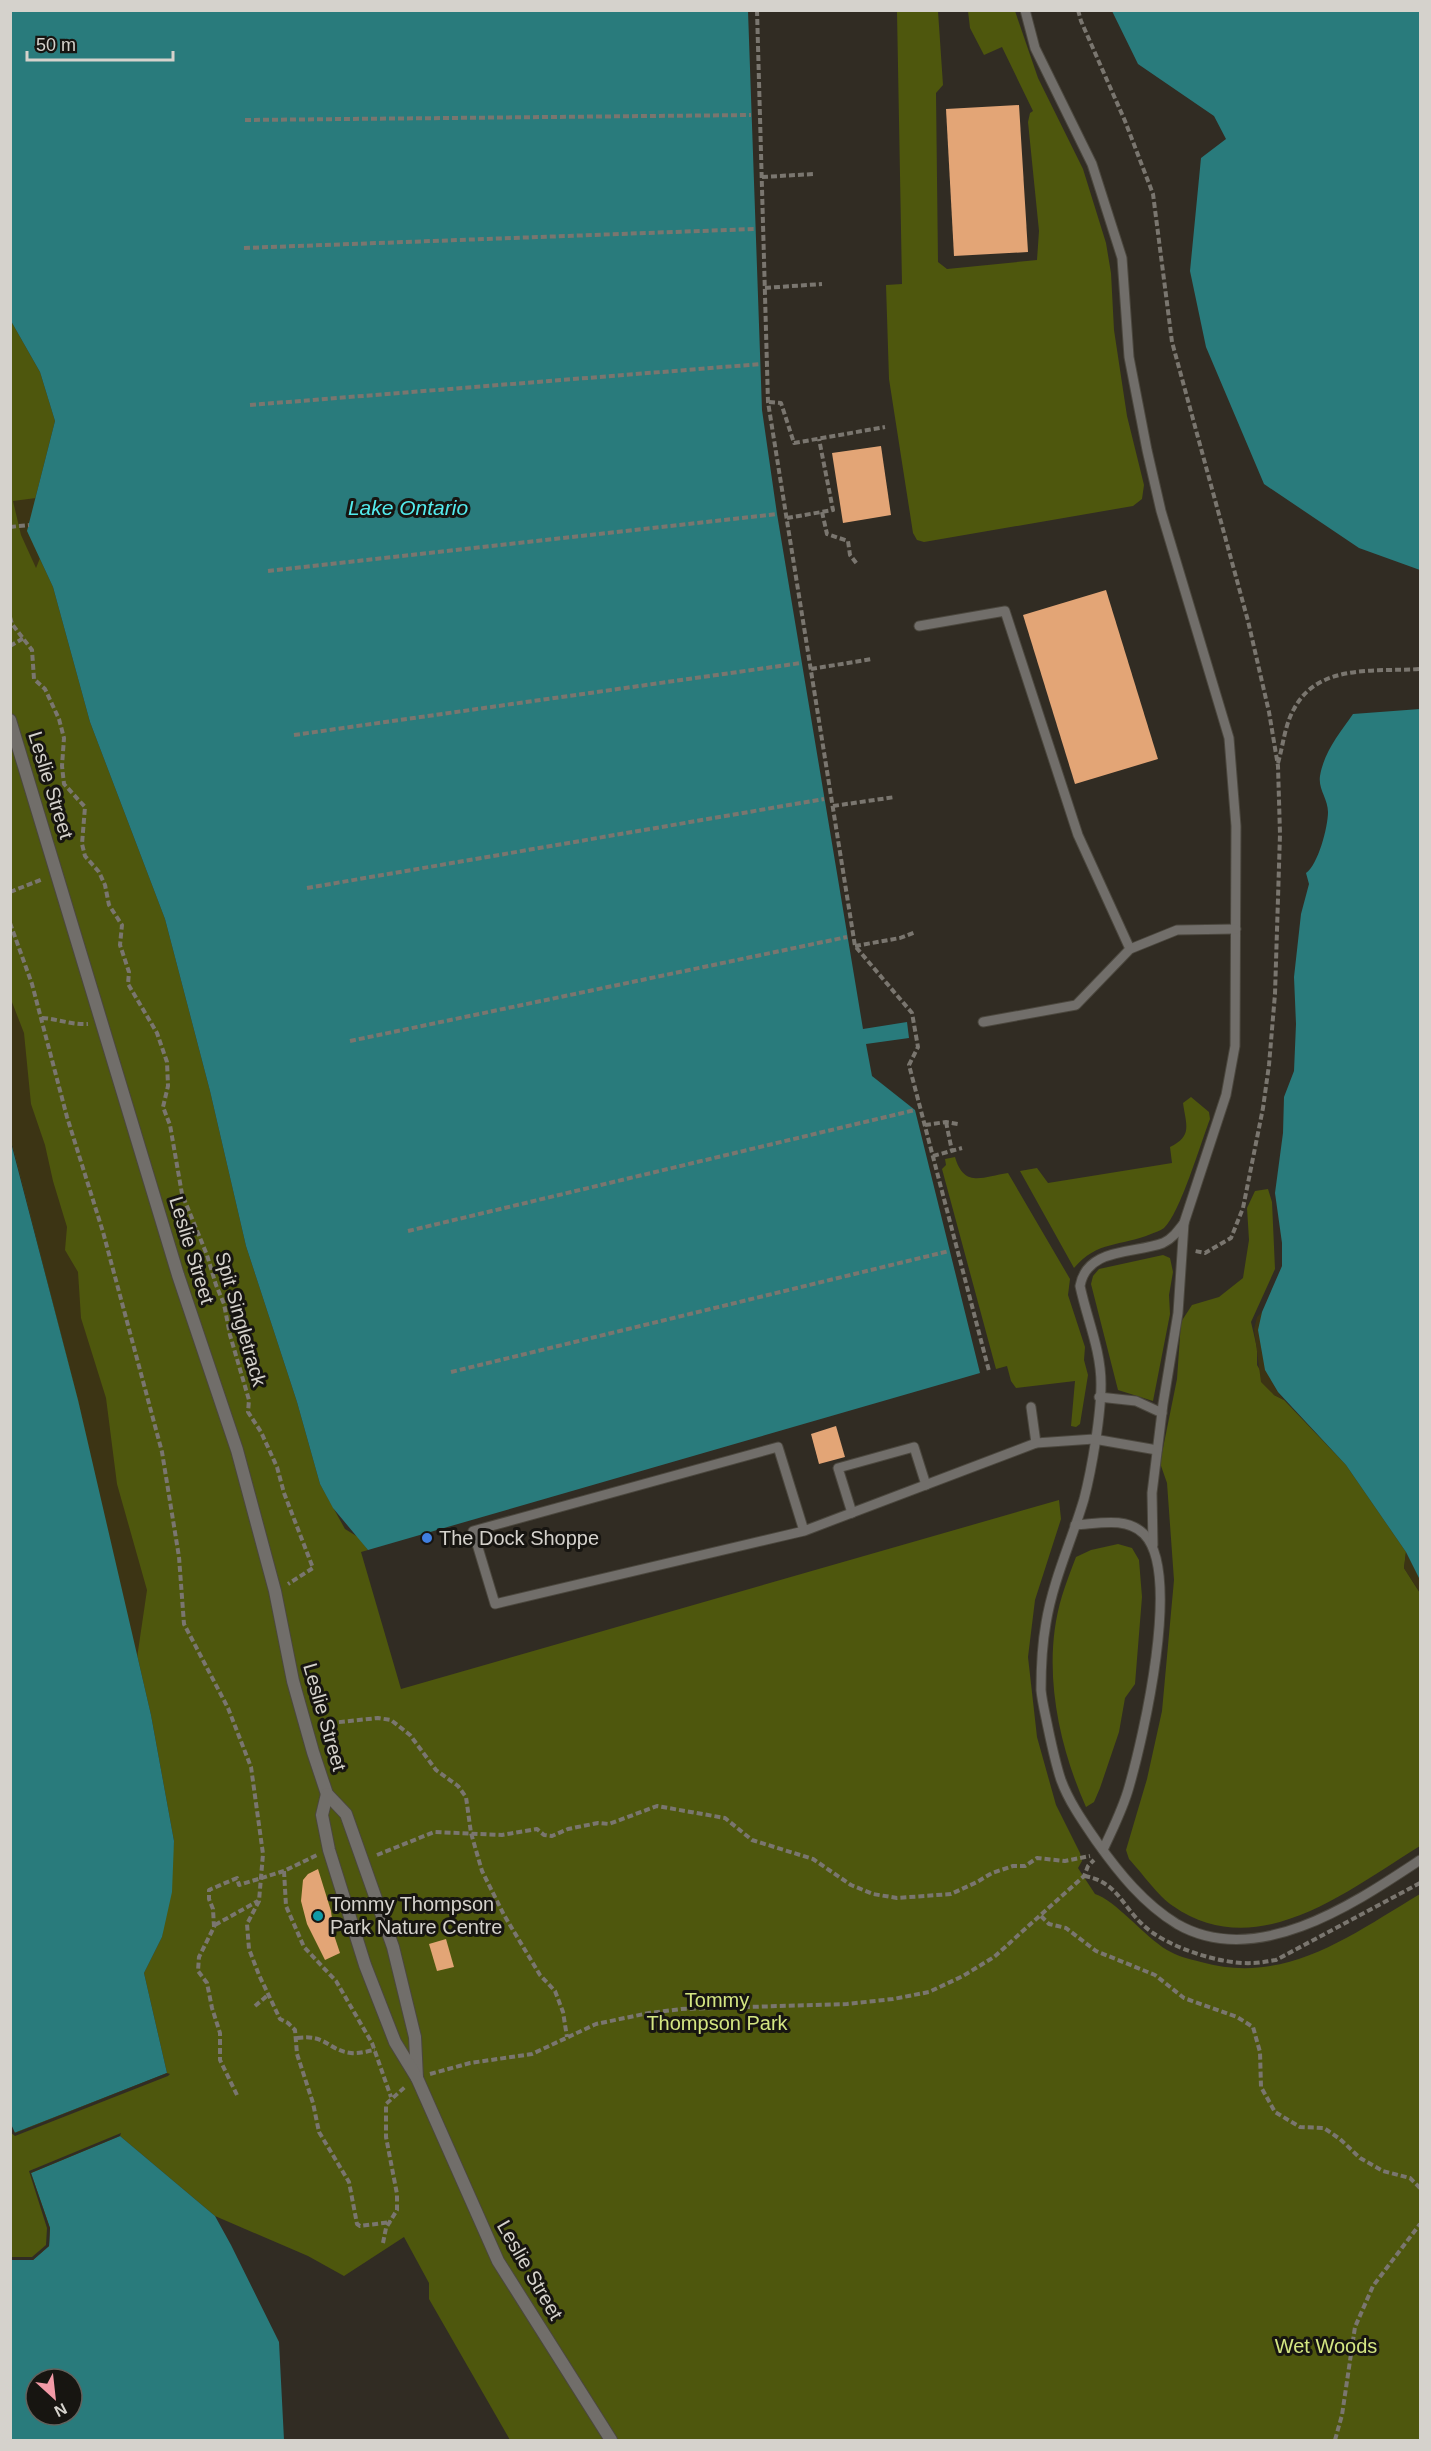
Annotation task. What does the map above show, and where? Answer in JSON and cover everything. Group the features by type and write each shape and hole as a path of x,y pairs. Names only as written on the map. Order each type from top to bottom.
{"street":[{"name":"Leslie Street","path":"10,720 178,1275 237,1450 275,1591 293,1682 327,1794 346,1814 393,1947 415,2037 417,2078"},
{"name":"Leslie Street","path":"327,1794 322,1815 329,1850 365,1965 395,2042 417,2078 498,2261 611,2440"}],"lane":[{"path":"1025,10 1035,48 1092,164 1122,258 1129,357 1147,450 1161,511 1229,738 1236,826 1236,1046 1232,1073 1184,1223 1178,1313 1161,1413 1152,1493 1153,1545 1161,1585 1149,1708 1129,1790 1101,1853"},
{"path":"919,626 1005,611 1078,835 1130,949"},
{"path":"983,1022 1076,1005 1130,949 1177,930 1236,929"},
{"path":"1184,1223 1176,1234 1165,1242 1101,1258 1086,1268 1080,1286 1099,1359 1099,1397 1084,1498 1046,1622 1042,1660 1041,1694 1061,1781 1101,1853 1136,1891 1156,1910 1179,1925 1209,1936 1243,1940 1278,1935 1312,1923 1366,1896 1420,1860"},
{"path":"1099,1397 1136,1401 1161,1413"},
{"path":"1031,1407 1036,1443"},
{"path":"804,1531 778,1448 473,1531 495,1604 804,1531 1036,1443 1094,1439 1157,1450"},
{"path":"852,1513 838,1468 914,1447 926,1485"},
{"path":"1075,1525 1115,1522 1130,1525 1143,1533 1153,1545"}],"path":[{"path":"757,10 768,402 855,946 912,1013 918,1047 909,1065 989,1371"},
{"path":"245,120 751,115"},
{"path":"762,177 814,174"},
{"path":"244,248 754,229"},
{"path":"765,288 822,284"},
{"path":"250,405 761,364"},
{"path":"768,402 781,403 794,443 885,427"},
{"path":"787,518 833,510 819,439"},
{"path":"822,512 827,534 848,541 850,555 857,564"},
{"path":"268,572 777,514"},
{"path":"10,527 29,525"},
{"name":"Spit Singletrack","path":"10,617 12,624 32,650 34,679 45,689 59,719 64,738 62,766 64,784 85,807 82,844 85,856 99,872 105,885 109,905 122,925 120,945 129,972 128,984 157,1033 167,1062 168,1086 163,1107 170,1125 182,1194 207,1254 224,1304 230,1335 249,1400 248,1412 261,1432 277,1467 284,1493 313,1568 275,1591"},
{"path":"10,646 24,638"},
{"path":"811,669 872,659"},
{"path":"294,735 801,663"},
{"path":"1278,766 1293,710 1304,693 1320,680 1339,673 1420,669"},
{"path":"833,806 895,797"},
{"path":"308,888 824,799"},
{"path":"10,892 57,872"},
{"path":"10,923 42,1018 67,1117 97,1211 162,1452 179,1557 184,1624 228,1708 251,1767 264,1854 259,1900 247,1924 249,1948 280,2019 295,2030 297,2054 313,2103 319,2132 349,2182 357,2224 360,2226 391,2222"},
{"path":"855,946 900,938 916,932"},
{"path":"350,1041 847,937"},
{"path":"42,1018 58,1019 74,1024 101,1021"},
{"path":"408,1231 915,1110"},
{"path":"925,1125 946,1122 958,1124"},
{"path":"946,1122 952,1151"},
{"path":"933,1156 962,1148"},
{"path":"451,1372 949,1251"},
{"path":"306,1726 378,1718 391,1720 410,1735 436,1770 458,1786 466,1797 471,1833 482,1871 504,1915 540,1975 555,1991 567,2037"},
{"path":"362,1861 434,1832 501,1834 537,1829 544,1835 552,1836 568,1828 598,1823 609,1824 657,1806 725,1818 752,1840 813,1859 851,1885 873,1894 897,1898 951,1893 992,1873 1013,1866 1025,1866 1037,1858 1065,1861 1101,1853"},
{"path":"237,2095 220,2061 220,2033 207,1983 198,1971 199,1957 212,1935 214,1925 209,1890 237,1878 239,1885 284,1871 329,1850"},
{"path":"284,1871 286,1906 304,1947 336,1981 375,2050 391,2097"},
{"path":"383,2243 383,2235 397,2210 398,2194 386,2137 386,2104 391,2097 417,2078 470,2063 532,2054 596,2024 617,2019 671,2010 847,2004 929,1992 963,1976 994,1957 1084,1876"},
{"path":"214,1925 259,1900"},
{"path":"1041,1916 1049,1924 1066,1928 1096,1951 1155,1975 1184,1998 1237,2017 1252,2027 1260,2052 1261,2087 1275,2112 1300,2127 1324,2128 1360,2158 1383,2171 1410,2178 1420,2188"},
{"path":"255,2006 268,1995"},
{"path":"297,2038 316,2037 352,2053 375,2050"},
{"path":"1335,2440 1342,2415 1355,2326 1373,2286 1420,2224"}],"green space":[{"path":"882,11 938,11 943,85 936,93 938,262 947,269 1037,260 1039,231 1028,122 1030,113 1033,111 1002,47 984,55 970,28 968,11 1015,11 1038,78 1083,169 1106,243 1111,273 1114,330 1127,416 1144,485 1142,499 1133,506 924,542 917,540 913,533 889,379 886,285 902,284 897,12"},
{"name":"Tommy Thompson Park","path":"11,321 40,372 55,421 27,531 53,587 90,722 165,919 210,1091 246,1246 297,1402 320,1484 345,1529 358,1537 368,1550 361,1552 401,1689 1059,1500 1061,1519 1035,1600 1028,1657 1037,1737 1056,1805 1080,1853 1082,1861 1078,1868 1095,1894 1111,1903 1158,1944 1171,1952 1197,1961 1232,1968 1261,1967 1289,1962 1316,1952 1343,1940 1420,1894 1420,2440 510,2440 429,2299 429,2283 404,2237 344,2276 308,2256 215,2216 120,2136 50,2228 49,2246 33,2260 11,2260 11,2124 14,2133 167,2073 144,1973 162,1937 174,1841 151,1715 78,1400 11,1139"},
{"path":"1191,1097 1209,1112 1210,1119 1183,1193 1170,1220 1159,1231 1101,1248 1083,1259 1074,1268 1020,1171 1037,1168 1048,1183 1172,1163 1170,1147 1182,1139 1185,1134 1183,1103"},
{"path":"955,1157 963,1173 969,1177 982,1178 1008,1173 1070,1279 1068,1295 1085,1347 1084,1360 1088,1375 1080,1424 1076,1427 1071,1426 1075,1381 1016,1388 1011,1381 1007,1366 996,1369 942,1169 946,1165 945,1159"},
{"path":"1268,1189 1272,1202 1275,1269 1251,1322 1257,1348 1257,1365 1274,1395 1284,1400 1346,1465 1406,1552 1404,1568 1420,1593 1420,1846 1333,1900 1301,1915 1270,1925 1237,1928 1205,1922 1167,1902 1129,1859 1126,1850 1147,1779 1162,1711 1174,1580 1167,1483 1160,1463 1177,1379 1181,1322 1192,1305 1219,1297 1243,1278 1249,1240 1247,1208 1255,1191"},
{"path":"1163,1255 1170,1258 1173,1272 1169,1295 1170,1314 1153,1401 1118,1390 1091,1284 1093,1276 1099,1269"},
{"path":"1118,1544 1132,1548 1139,1560 1142,1597 1135,1684 1125,1698 1119,1732 1100,1788 1094,1802 1086,1807 1067,1757 1056,1704 1053,1649 1056,1622 1062,1596 1076,1557 1091,1550"}],"sand":[{"path":"36,498 49,536 36,568 21,535 13,501"},
{"path":"10,997 24,1033 31,1104 45,1145 67,1227 65,1250 78,1272 81,1318 106,1398 117,1484 147,1590 137,1658 78,1400 11,1139"},
{"path":"1262,1312 1260,1335 1263,1358 1271,1380 1284,1400 1274,1395 1261,1382 1254,1329 1257,1317"},
{"path":"1406,1552 1420,1580 1420,1593 1404,1568"}],"water":[{"name":"Lake Ontario","path":"10,11 748,11 762,410 777,514 863,1029 907,1022 909,1038 866,1044 872,1076 915,1110 980,1373 368,1550 333,1508 320,1484 297,1402 246,1246 210,1091 165,919 90,722 53,587 27,531 55,421 40,372 11,321"},
{"path":"1112,11 1420,11 1420,570 1359,548 1264,484 1206,347 1190,271 1201,158 1226,139 1214,116 1138,64"},
{"path":"1420,709 1420,1580 1406,1552 1346,1465 1278,1392 1265,1370 1258,1330 1262,1312 1282,1266 1282,1243 1275,1193 1283,1133 1284,1097 1294,1071 1296,1024 1294,977 1301,914 1309,884 1306,873 1318,854 1328,819 1328,807 1320,781 1322,767 1333,744 1353,714"},
{"path":"10,1139 78,1400 151,1715 174,1841 172,1892 162,1937 144,1973 167,2073 14,2133 10,2124"},
{"path":"120,2136 215,2216 279,2342 284,2440 11,2440 10,2260 33,2260 49,2246 50,2228 31,2173"}],"pier":[{"path":"167,2073 170,2074 15,2136 10,2132 11,2124 15,2133"},
{"path":"121,2133 120,2136 31,2173 50,2228 49,2246 33,2260 11,2260 10,2257 32,2257 46,2245 47,2228 29,2171"}],"building":[{"path":"1019,105 1028,252 954,256 946,109"},
{"path":"881,446 891,515 843,523 832,453"},
{"path":"1106,590 1158,759 1075,784 1023,615"},
{"path":"836,1426 845,1457 819,1464 811,1434"},
{"name":"Tommy Thompson Park Nature Centre","path":"318,1869 331,1911 334,1935 340,1953 325,1960 307,1924 301,1901 303,1880 308,1874"},
{"path":"446,1939 454,1967 437,1971 429,1944"}],"place":[{"name":"The Dock Shoppe","path":"427,1538"},
{"name":"Tommy Thompson Park Nature Centre","path":"318,1916"}],"park label":[{"name":"Wet Woods","path":"1326,2346"}]}
